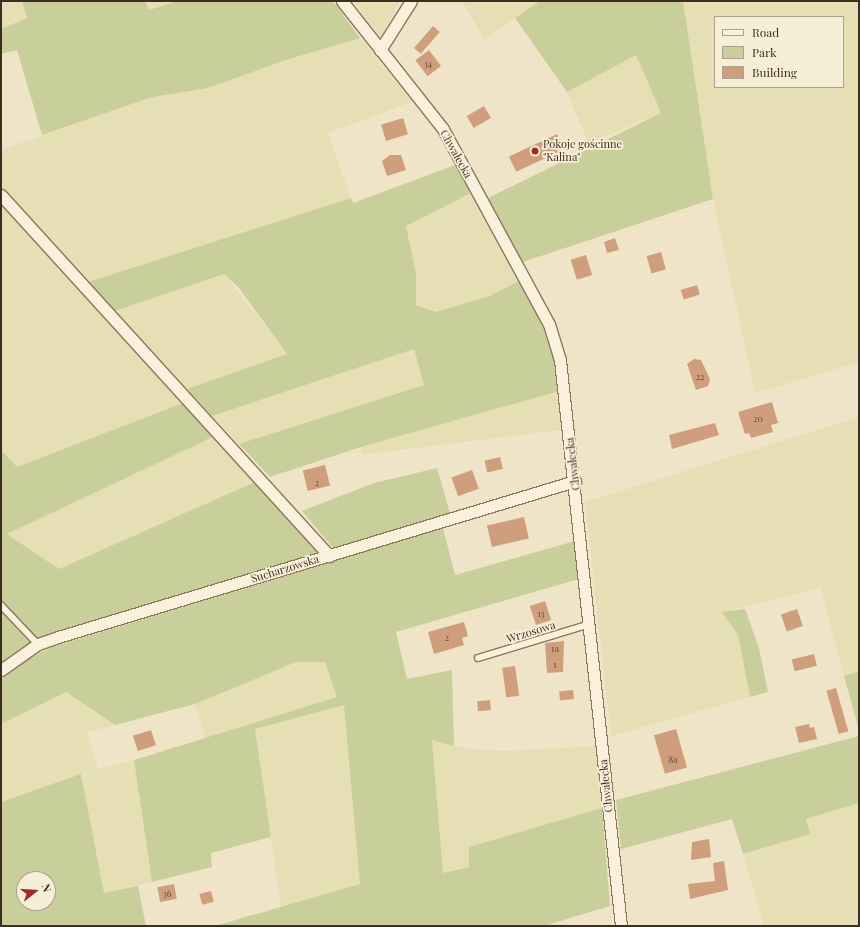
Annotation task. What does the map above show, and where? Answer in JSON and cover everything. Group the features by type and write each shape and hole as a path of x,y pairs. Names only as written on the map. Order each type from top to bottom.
{"street":[{"name":"Chwałecka","path":"342,1 443,129 549,324 560,360 575,481 621,926"},
{"path":"380,50 411,1"},
{"path":"1,195 329,556"},
{"name":"Sucharzowska","path":"1,670 38,644 575,481"}],"lane":[{"path":"1,606 38,644"},
{"name":"Wrzosowa","path":"478,658 590,624"}],"shaded area":[{"path":"1,1 22,1 27,18 1,29"},
{"path":"145,1 178,1 149,10"},
{"path":"353,1 400,1 381,38"},
{"path":"462,1 540,1 484,39"},
{"path":"683,1 859,1 859,362 755,393 713,199"},
{"path":"360,38 412,102 328,133 351,198 88,282 1,187 1,150 152,97 208,88 286,60"},
{"path":"636,55 661,113 589,143 564,85"},
{"path":"471,193 519,281 487,297 435,312 416,305 416,274 406,226"},
{"path":"1,199 188,401 17,467 1,450"},
{"path":"224,274 287,354 187,389 115,311"},
{"path":"414,349 424,385 239,444 212,416"},
{"path":"559,391 564,430 362,454 358,416"},
{"path":"859,417 859,671 844,676 821,588 723,612 738,635 750,697 611,736 585,502"},
{"path":"215,436 257,481 59,569 7,534"},
{"path":"296,662 325,662 337,697 206,740 195,704"},
{"path":"66,692 115,725 87,732 98,769 134,760 152,882 104,894 81,774 1,802 1,724"},
{"path":"345,704 360,884 281,908 255,729"},
{"path":"432,739 468,749 507,751 597,746 602,808 469,847 469,867 443,873"},
{"path":"859,803 859,926 764,926 743,854 810,834 806,819"}],"green space":[{"path":"22,1 145,1 149,10 178,1 333,1 360,38 286,60 208,88 152,97 42,135 17,50 1,54 1,29 27,18"},
{"path":"540,1 683,1 713,199 523,262 488,198 661,113 636,55 567,92 515,18"},
{"path":"455,165 471,193 406,226 416,274 416,305 435,312 487,297 519,281 550,338 559,391 364,446 270,477 239,444 424,385 414,349 212,416 187,389 287,354 239,288 224,274 115,311 88,282 351,198 353,203"},
{"path":"188,401 215,436 7,534 59,569 257,481 321,553 57,631 30,644 1,665 1,450 17,467"},
{"path":"437,468 450,513 333,548 302,511 374,483"},
{"path":"443,528 455,575 575,541 579,579 396,632 407,679 452,670 454,746 432,740 443,873 469,867 469,847 602,808 610,906 544,926 215,926 360,884 344,705 255,729 271,837 211,853 212,867 152,882 134,760 337,697 325,662 296,662 195,704 115,725 66,692 1,724 1,679 21,662 52,647"},
{"path":"745,609 759,648 768,692 750,697 738,635 722,612"},
{"path":"859,671 859,730 844,676"},
{"path":"859,736 859,803 806,819 810,834 743,854 732,819 621,849 616,800"},
{"path":"81,774 104,893 138,886 146,926 1,926 1,802"}],"building":[{"path":"433,26 440,32 421,54 414,48"},
{"path":"429,50 441,66 427,76 415,60"},
{"path":"484,106 491,118 474,128 467,116"},
{"path":"403,118 408,134 386,141 381,125"},
{"path":"557,134 564,149 516,172 509,156"},
{"path":"390,155 401,155 406,170 387,176 382,161"},
{"path":"615,238 619,250 607,253 604,242"},
{"path":"661,252 666,269 652,273 647,256"},
{"path":"586,255 592,275 577,280 571,260"},
{"path":"697,285 700,295 684,300 681,290"},
{"path":"694,359 701,360 710,379 708,386 696,390 687,364"},
{"path":"772,402 778,423 771,425 773,432 751,438 749,433 745,434 738,412"},
{"path":"715,423 719,435 672,449 669,435"},
{"path":"500,457 503,469 487,473 484,461"},
{"path":"325,465 330,485 308,491 303,471"},
{"path":"472,470 479,489 458,496 451,478"},
{"path":"524,517 529,538 492,547 487,526"},
{"path":"545,601 551,620 536,625 530,606"},
{"path":"797,609 803,626 787,632 781,615"},
{"path":"464,622 468,636 462,638 464,645 434,654 428,632"},
{"path":"564,641 563,672 547,673 545,643"},
{"path":"814,654 817,666 795,671 792,660"},
{"path":"515,666 519,696 506,698 502,668"},
{"path":"836,688 848,731 839,734 826,691"},
{"path":"573,690 574,699 560,700 559,691"},
{"path":"490,700 491,710 478,711 477,701"},
{"path":"809,724 810,728 814,727 817,739 799,743 795,727"},
{"path":"676,729 687,767 665,774 654,735"},
{"path":"151,730 156,745 138,751 133,736"},
{"path":"709,839 711,857 691,860 692,842"},
{"path":"724,861 728,890 690,899 688,884 715,881 713,863"},
{"path":"174,884 177,899 160,902 157,887"},
{"path":"211,891 214,902 202,905 199,894"}],"place":[{"name":"Pokoje gościnne \"Kalina\"","path":"535,151"}]}
